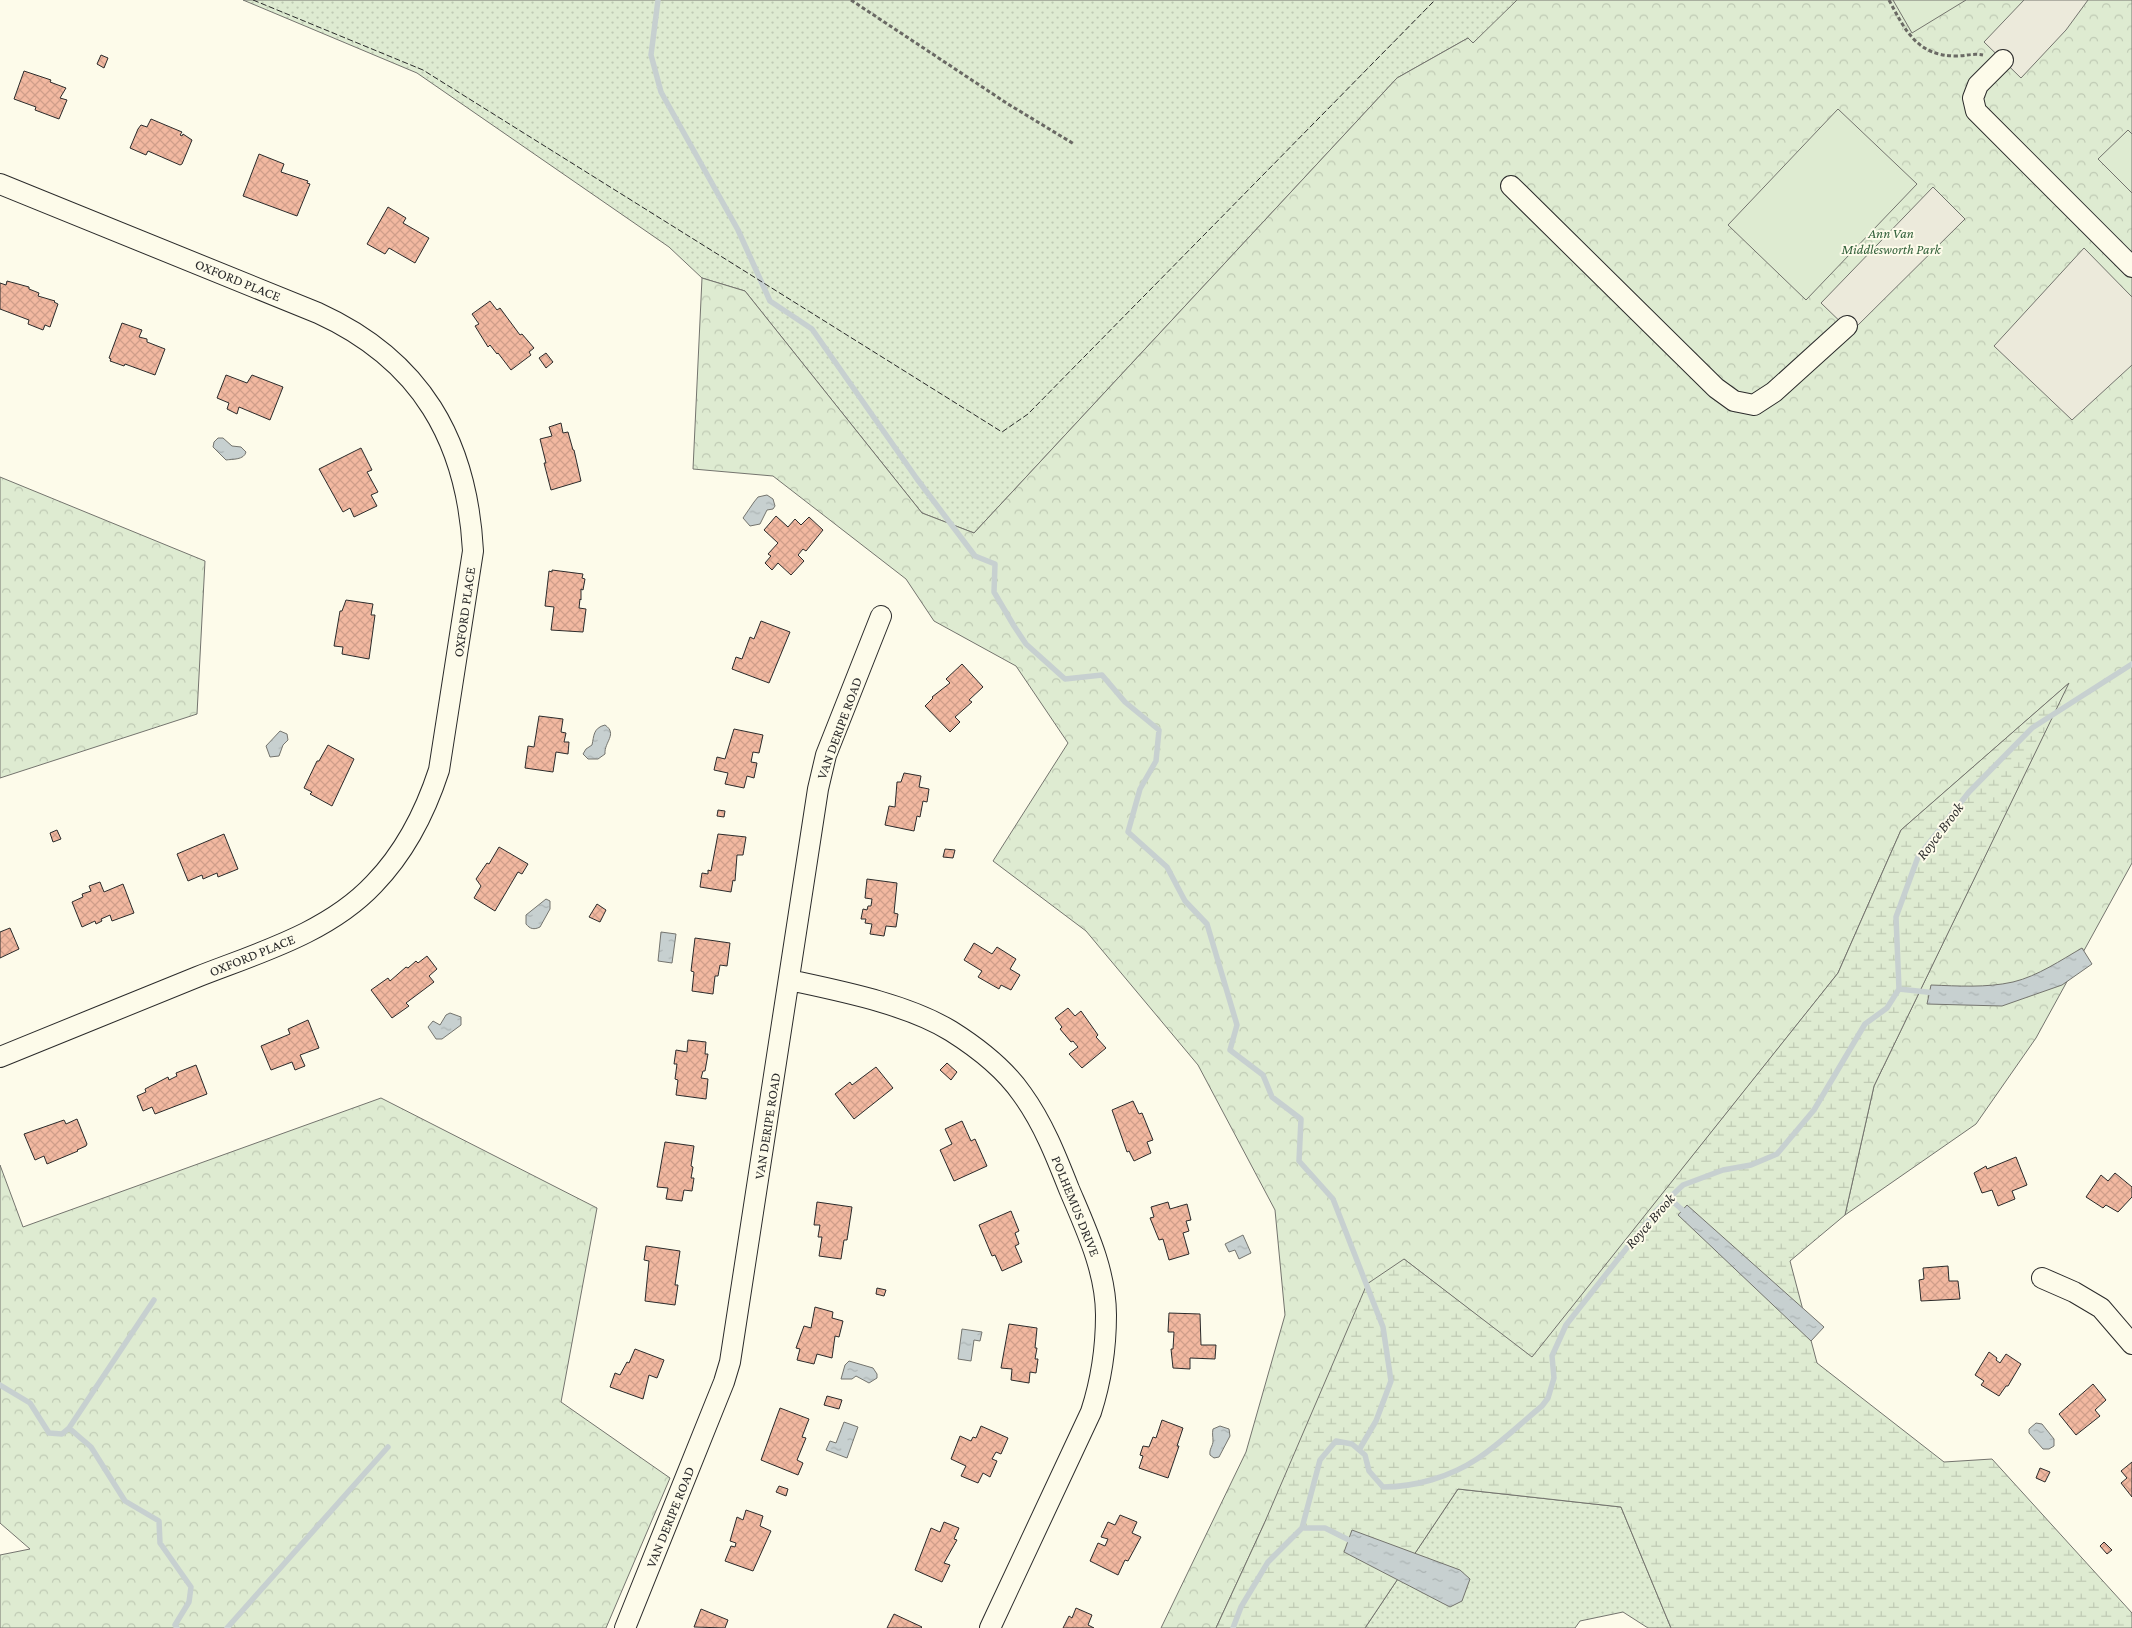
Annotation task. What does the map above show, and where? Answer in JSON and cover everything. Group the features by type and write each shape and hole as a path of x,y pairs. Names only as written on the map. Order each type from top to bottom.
{"street":[{"path":"2003,60 1978,85 1973,98 1976,111 2132,267"},
{"name":"OXFORD PLACE","path":"0,184 318,313 340,323 388,357 423,395 450,440 466,490 471,519 472,551 439,770 431,795 417,824 399,855 373,885 347,907 300,936 0,1057"},
{"path":"1511,186 1716,388 1734,401 1754,404 1774,392 1847,326"},
{"name":"VAN DERIPE ROAD","path":"625,1628 724,1382 730,1362 818,789 826,755 881,616"},
{"name":"POLHEMUS DRIVE","path":"789,980 894,1006 922,1017 950,1030 1001,1070 1021,1093 1038,1118 1051,1144 1097,1258 1106,1314 1104,1351 1098,1388 1091,1412 990,1628"},
{"path":"2042,1278 2074,1292 2101,1308 2132,1344"}],"path":[{"path":"851,0 1008,104 1074,144"},
{"path":"1889,0 1914,41 1931,53 1956,56 1972,53 2003,60"}],"green space":[{"path":"243,0 1776,0 1668,274 1468,38 1397,78 974,533 922,513 745,291 702,278 669,247 417,73"},
{"name":"Ann Van Middlesworth Park","path":"1517,0 2132,0 2132,863 2036,1038 1976,1124 1845,1215 1874,1086 2068,684 1901,830 1838,973 1532,1358 1404,1259 1264,1524 1216,1628 1161,1628 1246,1452 1285,1315 1275,1210 1198,1065 1086,931 993,861 1068,743 1016,666 934,621 906,579 773,476 693,469 702,278 745,291 922,513 974,533 1397,78 1468,38 1473,43"},
{"path":"1893,0 1966,0 1912,33"},
{"path":"1838,109 1917,184 1806,300 1728,225"},
{"path":"2128,130 2132,134 2132,193 2098,159"},
{"path":"0,477 205,561 197,714 0,778"},
{"path":"2069,683 1874,1086 1845,1215 1790,1261 1817,1363 1944,1462 1992,1459 2132,1613 2132,1628 1671,1628 1621,1507 1458,1489 1365,1628 1216,1628 1264,1524 1367,1284 1404,1259 1532,1357 1838,973 1901,830"},
{"path":"381,1098 597,1208 561,1402 670,1478 606,1628 0,1628 0,1555 30,1549 0,1523 0,1165 23,1227"},
{"path":"1458,1489 1621,1507 1671,1628 1648,1628 1623,1612 1580,1621 1575,1628 1365,1628"}],"shaded area":[{"path":"2024,0 2088,0 2066,30 2021,78 1984,42"},
{"path":"1933,187 1965,219 1851,332 1821,303"},
{"path":"2084,248 2132,297 2132,365 2072,420 1994,346"}],"water":[{"path":"218,438 223,438 232,446 241,447 246,452 245,455 238,459 226,460 213,447 214,442"},
{"path":"767,495 773,499 775,506 773,509 767,510 760,524 750,526 743,518 758,497"},
{"path":"605,725 609,728 610,735 605,754 598,759 588,759 583,754 592,745 596,730"},
{"path":"280,731 287,734 288,740 283,745 279,756 270,757 266,746"},
{"path":"546,899 550,901 550,909 540,927 531,928 526,924 526,915"},
{"path":"661,932 676,934 672,963 658,961"},
{"path":"2082,948 2092,964 2062,985 2002,1006 1927,1004 1931,985 1982,986 2013,982 2040,972"},
{"path":"450,1013 461,1017 461,1025 442,1039 436,1039 428,1027 433,1021 440,1025 446,1015"},
{"path":"1687,1205 1824,1327 1811,1341 1678,1215"},
{"path":"1243,1235 1251,1253 1239,1259 1235,1250 1229,1252 1225,1244"},
{"path":"962,1329 982,1332 980,1341 974,1340 971,1361 958,1359"},
{"path":"849,1361 873,1368 877,1378 869,1383 856,1376 852,1379 841,1379 845,1365"},
{"path":"844,1422 858,1427 847,1458 826,1450 830,1441 836,1443"},
{"path":"2036,1423 2042,1424 2054,1439 2054,1446 2049,1449 2043,1449 2029,1433 2029,1429"},
{"path":"1220,1426 1229,1429 1230,1436 1219,1457 1214,1458 1210,1455 1213,1443 1213,1429"},
{"path":"1352,1530 1460,1570 1470,1579 1462,1601 1450,1607 1344,1552"}],"building":[{"path":"101,55 108,58 104,68 97,64"},
{"path":"24,71 51,80 50,82 66,88 60,98 67,100 59,119 35,110 36,107 14,99"},
{"path":"151,119 182,132 180,135 182,136 183,134 192,140 182,164 180,165 148,151 146,155 130,148 138,129 141,125 147,127"},
{"path":"259,154 284,164 281,172 308,181 307,183 310,184 297,216 243,196"},
{"path":"388,207 406,218 403,223 429,238 415,263 389,248 385,254 367,244"},
{"path":"7,281 29,287 29,289 39,293 38,296 55,301 58,304 50,327 45,325 43,330 28,324 29,320 0,309 0,283 6,285"},
{"path":"490,301 497,310 500,308 520,335 522,334 534,348 529,352 531,355 511,370 490,345 488,347 475,326 479,324 472,314"},
{"path":"122,323 142,330 139,337 147,339 147,342 165,349 155,375 125,364 124,366 110,361 111,359 109,358"},
{"path":"546,353 553,362 546,368 539,358"},
{"path":"226,375 247,383 252,375 283,387 270,420 239,407 237,414 227,409 229,403 217,398"},
{"path":"561,423 563,433 568,432 581,481 551,490 540,439 552,436 549,427"},
{"path":"361,448 372,470 367,472 378,492 371,495 377,506 354,517 350,508 343,512 319,469"},
{"path":"776,516 788,527 795,519 801,525 809,517 823,530 806,551 803,549 798,555 804,561 791,575 778,563 772,570 765,563 771,556 768,554 778,543 764,530"},
{"path":"552,570 583,574 582,578 585,579 583,590 581,589 579,608 586,609 583,632 551,630 554,607 545,606 549,571 552,572"},
{"path":"346,600 373,604 371,615 375,615 369,659 342,654 343,647 334,646 340,611 342,611"},
{"path":"761,621 790,632 769,683 732,669 736,657 742,659 750,637 754,639"},
{"path":"962,664 983,687 969,700 972,702 955,717 960,722 950,732 925,706 932,697 950,683 946,679"},
{"path":"539,716 563,719 561,732 566,733 564,742 569,742 568,754 556,752 553,772 525,768 528,746 534,747"},
{"path":"734,729 763,735 759,753 753,752 751,762 757,763 754,778 747,776 744,788 725,784 728,773 714,770 717,757 725,759"},
{"path":"328,745 354,759 332,806 310,794 312,792 304,788 317,761 319,761"},
{"path":"904,773 921,776 919,787 929,789 927,802 923,801 920,817 917,816 914,831 885,825 889,806 895,807 897,782 901,782"},
{"path":"718,810 725,811 724,817 717,816"},
{"path":"57,830 61,839 53,842 50,833"},
{"path":"224,834 238,869 218,877 217,873 203,879 202,875 188,881 177,854"},
{"path":"718,834 746,837 743,855 737,855 735,881 733,880 731,892 700,887 702,873 708,874 708,870 711,871"},
{"path":"499,847 528,864 522,874 518,872 495,911 474,898 481,886 476,879 487,863 489,864"},
{"path":"945,849 955,850 953,858 943,857"},
{"path":"867,879 897,883 894,913 898,914 896,927 886,926 884,936 870,934 872,924 865,923 866,919 861,919 863,909 867,910 868,906 871,906 872,899 865,898"},
{"path":"100,882 104,892 123,884 134,913 112,921 110,915 101,919 102,921 96,924 95,921 82,927 72,902 83,897 82,894 91,891 89,886"},
{"path":"597,904 606,910 600,922 589,917"},
{"path":"10,928 19,949 0,958 0,932"},
{"path":"695,938 730,943 727,966 720,965 718,976 715,976 713,994 692,991 694,972 691,971"},
{"path":"974,943 992,954 997,947 1016,959 1010,969 1020,975 1011,990 1001,985 999,989 978,977 982,971 964,960"},
{"path":"427,956 437,969 429,976 434,982 406,1003 409,1006 392,1018 371,990 388,978 390,981 406,967 408,968 416,961 418,963"},
{"path":"1068,1008 1075,1016 1081,1011 1098,1035 1096,1037 1106,1048 1082,1068 1069,1054 1078,1047 1060,1029 1062,1027 1055,1018"},
{"path":"308,1020 319,1048 300,1055 305,1066 295,1070 292,1062 271,1070 261,1046 290,1034 288,1029"},
{"path":"688,1040 706,1042 705,1054 708,1054 705,1071 703,1071 701,1078 708,1079 706,1099 676,1095 678,1080 675,1079 677,1064 674,1064 676,1050 687,1052"},
{"path":"947,1063 957,1072 951,1080 940,1070"},
{"path":"196,1065 207,1094 155,1114 152,1107 143,1111 137,1096 146,1092 145,1089 168,1077 169,1080 177,1076 176,1073"},
{"path":"876,1067 893,1088 854,1119 835,1094 850,1082 852,1085"},
{"path":"1133,1101 1139,1114 1142,1113 1153,1140 1147,1142 1151,1153 1134,1161 1129,1151 1127,1152 1112,1110"},
{"path":"77,1119 87,1144 86,1146 47,1164 44,1156 35,1160 24,1134 64,1120 66,1124"},
{"path":"962,1121 971,1141 975,1139 987,1166 954,1181 940,1150 952,1144 945,1129"},
{"path":"665,1142 694,1146 691,1166 693,1167 691,1178 694,1178 692,1191 684,1190 682,1201 666,1199 668,1188 657,1187"},
{"path":"2016,1157 2027,1185 2012,1191 2015,1199 1998,1206 1992,1190 1982,1193 1974,1173 1986,1166 1987,1169"},
{"path":"2115,1173 2132,1187 2132,1197 2118,1212 2106,1205 2103,1208 2086,1197 2101,1175 2108,1181"},
{"path":"817,1202 852,1207 847,1240 844,1240 841,1259 819,1256 822,1237 818,1237 820,1225 814,1225"},
{"path":"1168,1202 1170,1209 1187,1204 1191,1220 1186,1221 1189,1231 1183,1233 1189,1254 1169,1260 1163,1239 1159,1240 1150,1218 1154,1217 1151,1207"},
{"path":"1011,1211 1019,1231 1015,1233 1019,1244 1015,1246 1022,1262 1002,1271 995,1255 992,1256 979,1225"},
{"path":"646,1246 680,1251 675,1285 678,1285 675,1305 645,1301 649,1261 644,1260"},
{"path":"1948,1266 1949,1281 1958,1281 1960,1299 1921,1301 1919,1280 1924,1279 1923,1268"},
{"path":"877,1288 886,1290 884,1296 876,1294"},
{"path":"815,1307 833,1312 832,1318 843,1321 839,1337 835,1336 832,1358 817,1354 814,1364 797,1360 800,1349 796,1348 804,1326 811,1328"},
{"path":"1169,1313 1200,1314 1201,1345 1216,1345 1215,1359 1190,1358 1190,1369 1173,1368 1171,1349 1173,1349 1174,1332 1168,1332"},
{"path":"1009,1324 1037,1328 1035,1359 1038,1359 1036,1373 1030,1372 1029,1383 1011,1380 1012,1369 1001,1368"},
{"path":"635,1349 664,1360 657,1378 649,1375 643,1399 610,1387 615,1373 620,1375 627,1362 629,1363"},
{"path":"1989,1352 2000,1363 2006,1354 2021,1364 2008,1386 1999,1396 1981,1385 1984,1381 1975,1375"},
{"path":"2093,1384 2106,1400 2095,1410 2100,1416 2076,1435 2059,1414"},
{"path":"827,1396 842,1400 839,1409 824,1405"},
{"path":"780,1408 809,1419 802,1437 806,1438 797,1460 803,1463 798,1475 761,1460"},
{"path":"1162,1420 1183,1428 1168,1478 1139,1468 1143,1456 1140,1455 1143,1446 1149,1447 1153,1437 1156,1438"},
{"path":"981,1426 1008,1438 1001,1454 996,1452 992,1459 997,1461 990,1477 983,1473 978,1483 961,1476 966,1466 951,1459 960,1436 971,1441 973,1437 976,1438"},
{"path":"2132,1462 2132,1497 2121,1483 2127,1478 2121,1471"},
{"path":"2040,1468 2050,1472 2045,1482 2036,1478"},
{"path":"779,1486 788,1489 786,1496 776,1492"},
{"path":"746,1510 763,1516 760,1526 771,1531 753,1571 725,1561 731,1546 735,1547 736,1543 730,1541 737,1517 743,1520"},
{"path":"1120,1515 1137,1522 1132,1533 1141,1537 1128,1561 1125,1560 1118,1575 1090,1561 1098,1543 1105,1546 1108,1539 1101,1537 1108,1522 1115,1525"},
{"path":"944,1522 959,1528 954,1539 957,1540 944,1563 950,1565 942,1582 915,1570 931,1528 940,1532"},
{"path":"2104,1542 2112,1550 2107,1554 2100,1546"},
{"path":"1076,1608 1092,1615 1088,1625 1094,1628 1063,1628 1069,1616 1072,1618"},
{"path":"701,1609 728,1620 725,1628 694,1627"},
{"path":"894,1614 922,1627 887,1628"}],"waterway":[{"path":"658,0 651,55 661,92 738,230 770,301 812,329 917,479 975,556 995,564 994,592 1026,644 1065,679 1102,675 1125,702 1159,730 1156,761 1140,789 1128,832 1167,867 1185,901 1207,924 1237,1025 1230,1050 1263,1075 1272,1097 1301,1119 1299,1161 1333,1199 1383,1327 1391,1381 1376,1421 1359,1450"},
{"name":"Royce Brook","path":"1233,1628 1241,1607 1268,1562 1302,1528 1320,1460 1336,1441 1352,1444 1365,1455 1369,1471 1383,1487 1420,1483 1444,1476 1477,1459 1542,1406 1548,1398 1554,1378 1552,1356 1566,1325 1656,1211 1683,1185 1723,1170 1751,1165 1777,1154 1814,1110 1865,1024 1887,1008 1899,989 1896,917 1918,857 1969,792 2032,728 2132,664"},
{"path":"1899,989 1936,993"},
{"path":"1669,1198 1688,1215"},
{"path":"69,1428 154,1300"},
{"path":"0,1385 30,1403 49,1433 62,1434 69,1428 91,1447 125,1501 159,1521 160,1543 191,1587 189,1602 175,1625 177,1628"},
{"path":"227,1628 388,1447"},
{"path":"1302,1528 1325,1528 1353,1542"}],"fence":[{"path":"253,0 423,70 1002,432 1028,414 1435,0"}]}
